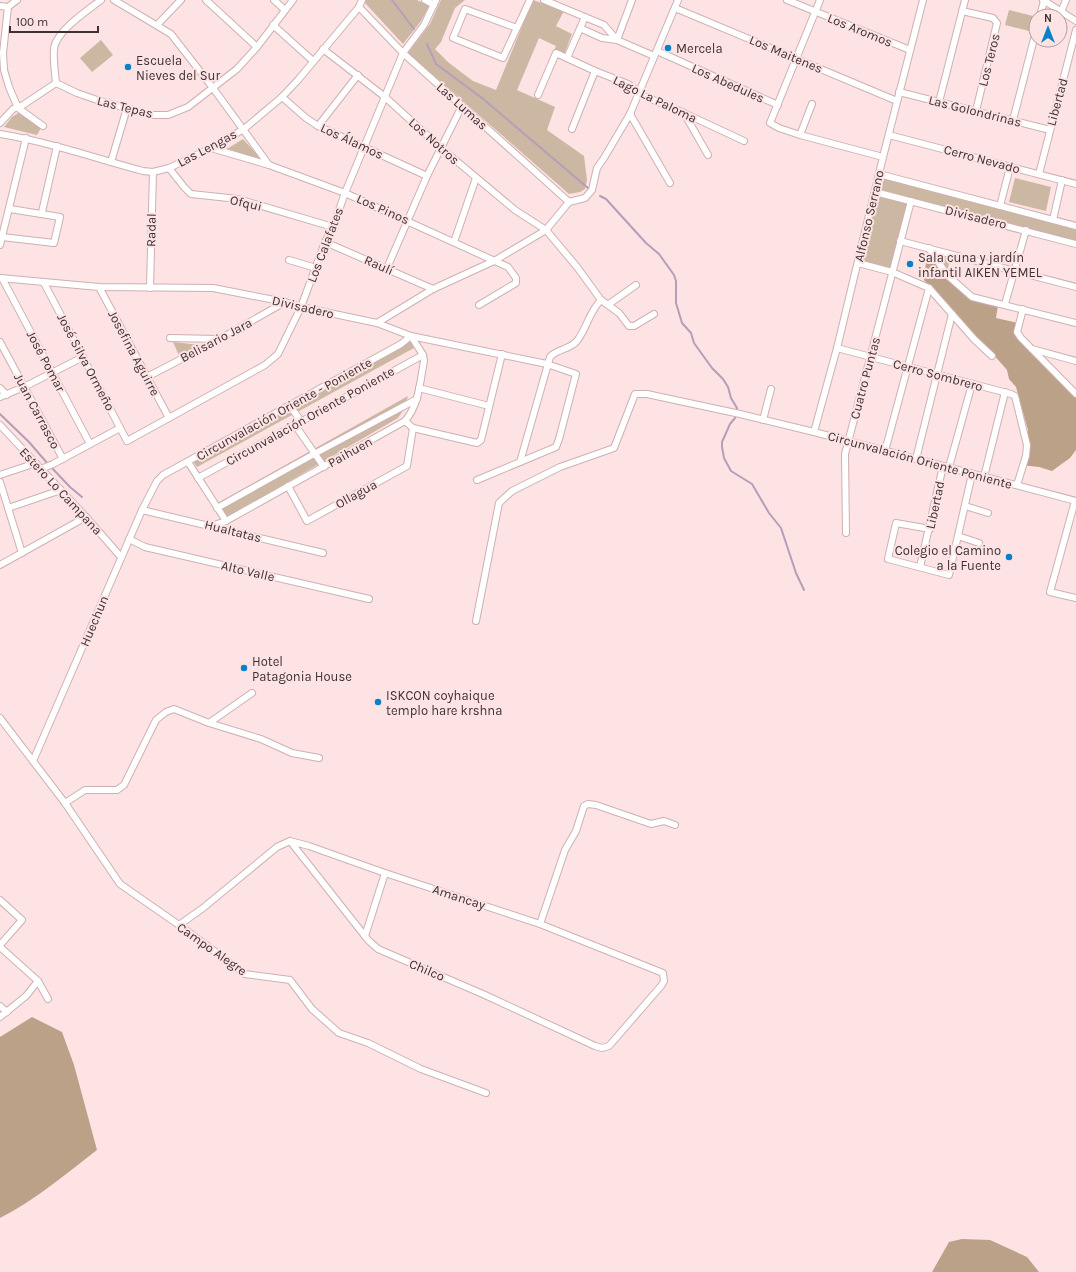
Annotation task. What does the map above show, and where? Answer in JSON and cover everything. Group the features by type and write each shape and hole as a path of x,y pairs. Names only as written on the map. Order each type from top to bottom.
{"street":[{"path":"0,6 8,7 17,0"},
{"path":"0,123 13,109 18,108 56,83 54,47 57,39 70,24 101,0"},
{"path":"114,0 171,34 244,129 269,165"},
{"path":"157,25 181,0"},
{"path":"206,0 257,47"},
{"path":"274,0 285,10"},
{"name":"Las Tepas","path":"56,83 76,94 100,101 149,115 168,115 188,107 237,69 257,47 293,0"},
{"name":"Las Lengas","path":"0,134 26,138 152,172 169,168 211,148 244,129 282,97 324,49 359,6 362,0"},
{"path":"425,0 435,3"},
{"path":"517,28 465,9 453,38 503,58 517,28 530,0"},
{"path":"544,0 604,25 617,40"},
{"path":"617,40 632,0"},
{"path":"377,323 432,289 494,261 546,230 569,202 586,198 592,190 596,168 604,158 630,114 678,0"},
{"name":"Los Aromos","path":"787,0 910,50"},
{"path":"820,0 770,123 779,128 800,135 883,157"},
{"name":"Alfonso Serrano","path":"814,432 858,263 923,0"},
{"path":"939,102 965,0"},
{"path":"1043,0 1055,8"},
{"name":"Los Calafates","path":"127,440 265,365 278,354 300,307 325,242 333,227 345,192 403,53 424,25 435,3"},
{"name":"Las Lumas","path":"359,6 403,53 569,202"},
{"path":"8,7 3,53 4,70 18,108 43,126"},
{"name":"Los Maitenes","path":"675,8 897,101"},
{"name":"Los Teros","path":"962,11 993,18 998,23 976,111"},
{"path":"538,95 556,53 567,58 585,17"},
{"path":"274,25 313,61"},
{"path":"580,28 602,38 617,40 656,54"},
{"name":"Libertad","path":"1039,174 1076,30"},
{"path":"1013,120 1032,48"},
{"name":"Los Notros","path":"324,49 385,97 441,148 515,210 546,230 577,267 601,300"},
{"name":"Los Abedules","path":"656,54 778,105"},
{"name":"Lago La Paloma","path":"567,58 628,84 644,96 744,140"},
{"path":"572,129 595,71"},
{"path":"318,126 358,75"},
{"name":"Las Golondrinas","path":"900,92 1050,130"},
{"name":"Los Álamos","path":"282,97 306,118 318,126 427,176"},
{"path":"800,135 812,104"},
{"path":"387,268 427,176 462,106"},
{"path":"111,162 127,108"},
{"path":"684,113 708,155"},
{"path":"630,114 670,183"},
{"name":"Cerro Nevado","path":"889,135 1076,184"},
{"path":"0,245 10,209 26,138"},
{"path":"42,212 57,146"},
{"name":"Los Pinos","path":"211,148 269,165 345,192 508,267 515,276 516,281 513,285 479,305"},
{"path":"1000,206 1010,166"},
{"name":"Ofqui","path":"169,168 191,194 238,199 333,227"},
{"name":"Radal","path":"150,288 152,172"},
{"name":"Divisadero","path":"879,174 1076,226"},
{"path":"454,242 476,178"},
{"path":"1053,220 1062,180"},
{"name":"Divisadero","path":"875,192 1076,244"},
{"name":"Cuatro Puntas","path":"846,533 845,454 911,201"},
{"path":"2,237 54,243 60,217 10,209"},
{"path":"1005,304 1026,230"},
{"path":"900,241 1076,287"},
{"name":"Raulí","path":"325,242 432,289"},
{"path":"929,248 947,275 972,297 1005,304 1076,323"},
{"path":"290,260 316,268"},
{"path":"858,263 892,272 929,288 974,339 992,356"},
{"name":"Divisadero","path":"1,278 99,287 213,288 285,302 300,307 377,323"},
{"name":"José Pomar","path":"1,278 90,444"},
{"name":"José Silva Ormeño","path":"44,283 127,440"},
{"path":"609,304 636,286"},
{"name":"Josefina Aguirre","path":"99,287 169,418"},
{"path":"885,451 929,288"},
{"path":"520,462 547,364 551,355 567,349 577,341 593,309 601,300 609,304 619,313 628,326 632,327 638,325 654,314"},
{"name":"Belisario Jara","path":"147,377 220,339 285,302"},
{"path":"1023,309 1017,332 1030,349 1076,394"},
{"path":"916,459 952,314"},
{"path":"377,323 411,336 547,364 576,374 556,447 477,480"},
{"path":"411,336 423,355"},
{"name":"Circunvalación Oriente - Poniente","path":"157,481 163,474 188,462 290,406 400,344 411,336"},
{"path":"170,338 220,339"},
{"name":"Juan Carrasco","path":"0,342 63,459"},
{"name":"Cerro Sombrero","path":"836,348 1005,392 1015,396 1027,445 1026,456 1017,485"},
{"path":"1030,349 1076,361"},
{"path":"405,421 413,428 478,443 481,440 502,354"},
{"name":"Paihuen","path":"211,526 226,521 405,421 412,413 417,399 424,361 423,355"},
{"name":"Circunvalación Oriente Poniente","path":"198,478 423,355"},
{"path":"0,388 3,396 84,357"},
{"name":"Libertad","path":"920,567 946,467 972,384"},
{"path":"419,388 489,406"},
{"path":"763,420 771,389"},
{"path":"984,477 1005,392"},
{"name":"Circunvalación Oriente Poniente","path":"476,621 499,503 512,491 560,467 614,448 635,394 647,394 729,411 1075,501"},
{"path":"217,508 417,399"},
{"path":"290,406 301,421"},
{"path":"295,425 324,467"},
{"name":"Estero Lo Campana","path":"1,427 36,463 43,468 121,557"},
{"path":"43,468 63,459 120,428"},
{"name":"Ollagua","path":"288,486 307,521 406,466 413,428"},
{"path":"188,462 226,521"},
{"path":"0,475 36,463"},
{"path":"930,529 896,523 888,560 949,575 972,474"},
{"name":"Huechun","path":"33,762 121,557 157,481"},
{"path":"0,482 22,553"},
{"path":"8,508 61,490"},
{"path":"1075,501 1050,592 1076,598"},
{"path":"964,506 988,513"},
{"name":"Hualtatas","path":"142,510 323,553"},
{"path":"0,566 86,518"},
{"path":"958,536 979,543"},
{"name":"Alto Valle","path":"129,539 145,548 369,599"},
{"path":"209,722 252,693"},
{"path":"65,803 85,790 117,790 124,785 156,720 166,712 174,709 261,739 292,754 319,758"},
{"name":"Campo Alegre","path":"0,718 65,803 120,884 179,925 245,974 290,980 312,1009 339,1033 368,1043 421,1069 486,1093"},
{"path":"540,924 565,850 576,831 584,806 588,804 596,805 651,824 664,821 675,825"},
{"path":"179,925 203,908 277,847 290,841"},
{"name":"Amancay","path":"290,841 309,846 385,873 540,924 663,973 664,981 661,986 609,1046 602,1048"},
{"name":"Chilco","path":"290,841 365,936 378,949 602,1048"},
{"path":"365,936 385,873"},
{"path":"0,900 22,920 0,946 38,981 48,999"},
{"path":"0,1017 26,996 38,981"},
{"path":"0,1006 7,1012"}],"shaded area":[{"path":"366,0 417,0 429,6 421,21 403,44 365,3"},
{"path":"441,0 465,0 455,8 441,42 435,49 449,63 473,81 496,90 533,0 564,11 556,26 572,34 564,55 554,51 556,46 539,38 517,90 555,107 547,130 584,156 587,180 585,189 580,192 569,194 408,53 430,24"},
{"path":"1009,10 1028,15 1028,31 1005,25"},
{"path":"101,40 113,55 92,72 80,58"},
{"path":"20,112 41,128 37,135 4,127 12,117"},
{"path":"243,139 263,161 227,149"},
{"path":"881,177 1076,228 1076,242 878,189"},
{"path":"1015,178 1051,187 1046,211 1009,202"},
{"path":"877,195 908,203 891,269 862,261"},
{"path":"933,251 951,256 947,272"},
{"path":"926,262 938,265 969,297 998,305 996,318 1018,323 1016,333 1028,350 1076,395 1076,450 1070,458 1052,471 1039,467 1021,465 1028,430 1016,387 1009,379 1007,370 993,354 971,335 924,280"},
{"path":"410,338 414,348 197,467 191,458"},
{"path":"173,342 209,346 181,360"},
{"path":"408,396 404,409 398,418 224,519 216,504"},
{"path":"32,1017 62,1032 74,1065 97,1150 38,1195 0,1218 0,1037"},
{"path":"962,1239 990,1240 1027,1257 1039,1272 932,1272 949,1242"}],"waterway":[{"path":"392,0 414,29"},
{"path":"427,44 436,64 482,98 588,188"},
{"path":"600,196 606,199 646,243 659,254 674,275 676,281 676,303 682,323 691,333 694,343 712,368 723,379 737,408 735,418 730,424 722,442 724,458 731,471 752,484 769,513 781,528 796,573 804,590"},
{"path":"0,414 29,442 48,464"},
{"path":"51,467 82,497"}],"place":[{"name":"Mercela","path":"668,48"},
{"name":"Escuela Nieves del Sur","path":"128,67"},
{"name":"Sala cuna y jardín infantil AIKEN YEMEL","path":"910,264"},
{"name":"Colegio el Camino a la Fuente","path":"1009,557"},
{"name":"Hotel Patagonia House","path":"244,668"},
{"name":"ISKCON coyhaique templo hare krshna","path":"378,702"}]}
